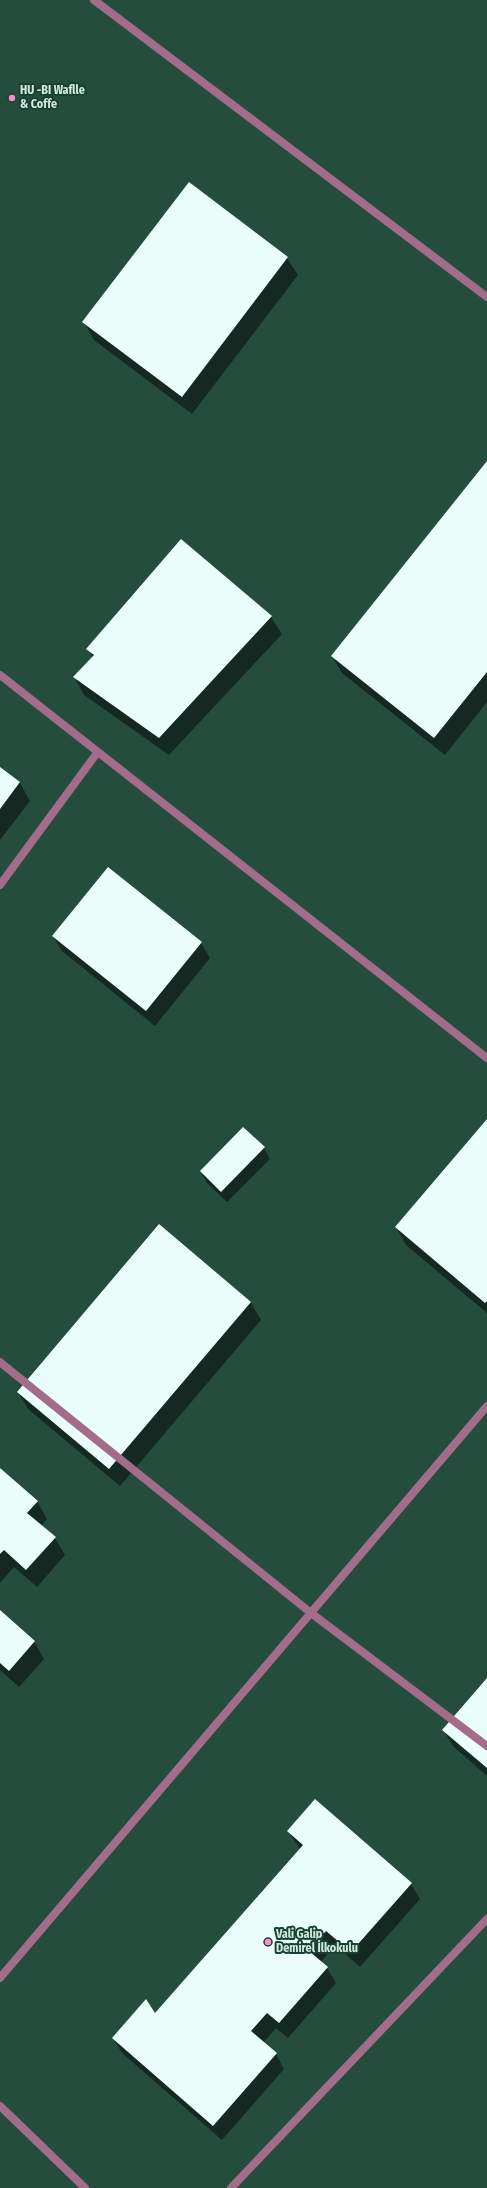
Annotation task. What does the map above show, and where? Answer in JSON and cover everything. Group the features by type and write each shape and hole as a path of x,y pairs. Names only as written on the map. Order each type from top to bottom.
{"street":[{"path":"94,0 487,297"},
{"path":"0,675 97,753 487,1058"},
{"path":"0,885 97,753"},
{"path":"0,1362 311,1612 487,1746"},
{"path":"0,1978 487,1406"},
{"path":"231,2188 487,1920"},
{"path":"0,2106 85,2188"}],"building":[{"path":"189,182 288,257 182,397 82,322"},
{"path":"487,461 487,672 434,738 331,656"},
{"path":"181,539 272,616 159,738 73,677 94,655 86,649"},
{"path":"0,767 20,782 0,809"},
{"path":"108,867 202,942 146,1011 52,936"},
{"path":"487,1119 487,1301 485,1303 395,1227"},
{"path":"243,1127 265,1147 221,1192 200,1171"},
{"path":"159,1224 251,1302 109,1469 17,1392"},
{"path":"0,1468 38,1501 27,1513 56,1537 26,1570 4,1550 0,1554"},
{"path":"0,1610 35,1641 9,1671 0,1663"},
{"path":"487,1678 487,1768 442,1730"},
{"path":"315,1799 412,1883 351,1952 326,1931 309,1951 328,1967 279,2023 267,2013 251,2031 277,2053 213,2126 112,2038 146,1999 155,2013 303,1845 287,1831"}],"place":[{"name":"HU -BI Waflle & Coffe","path":"12,98"},
{"name":"Vali Galip Demirel İlkokulu","path":"268,1942"}]}
